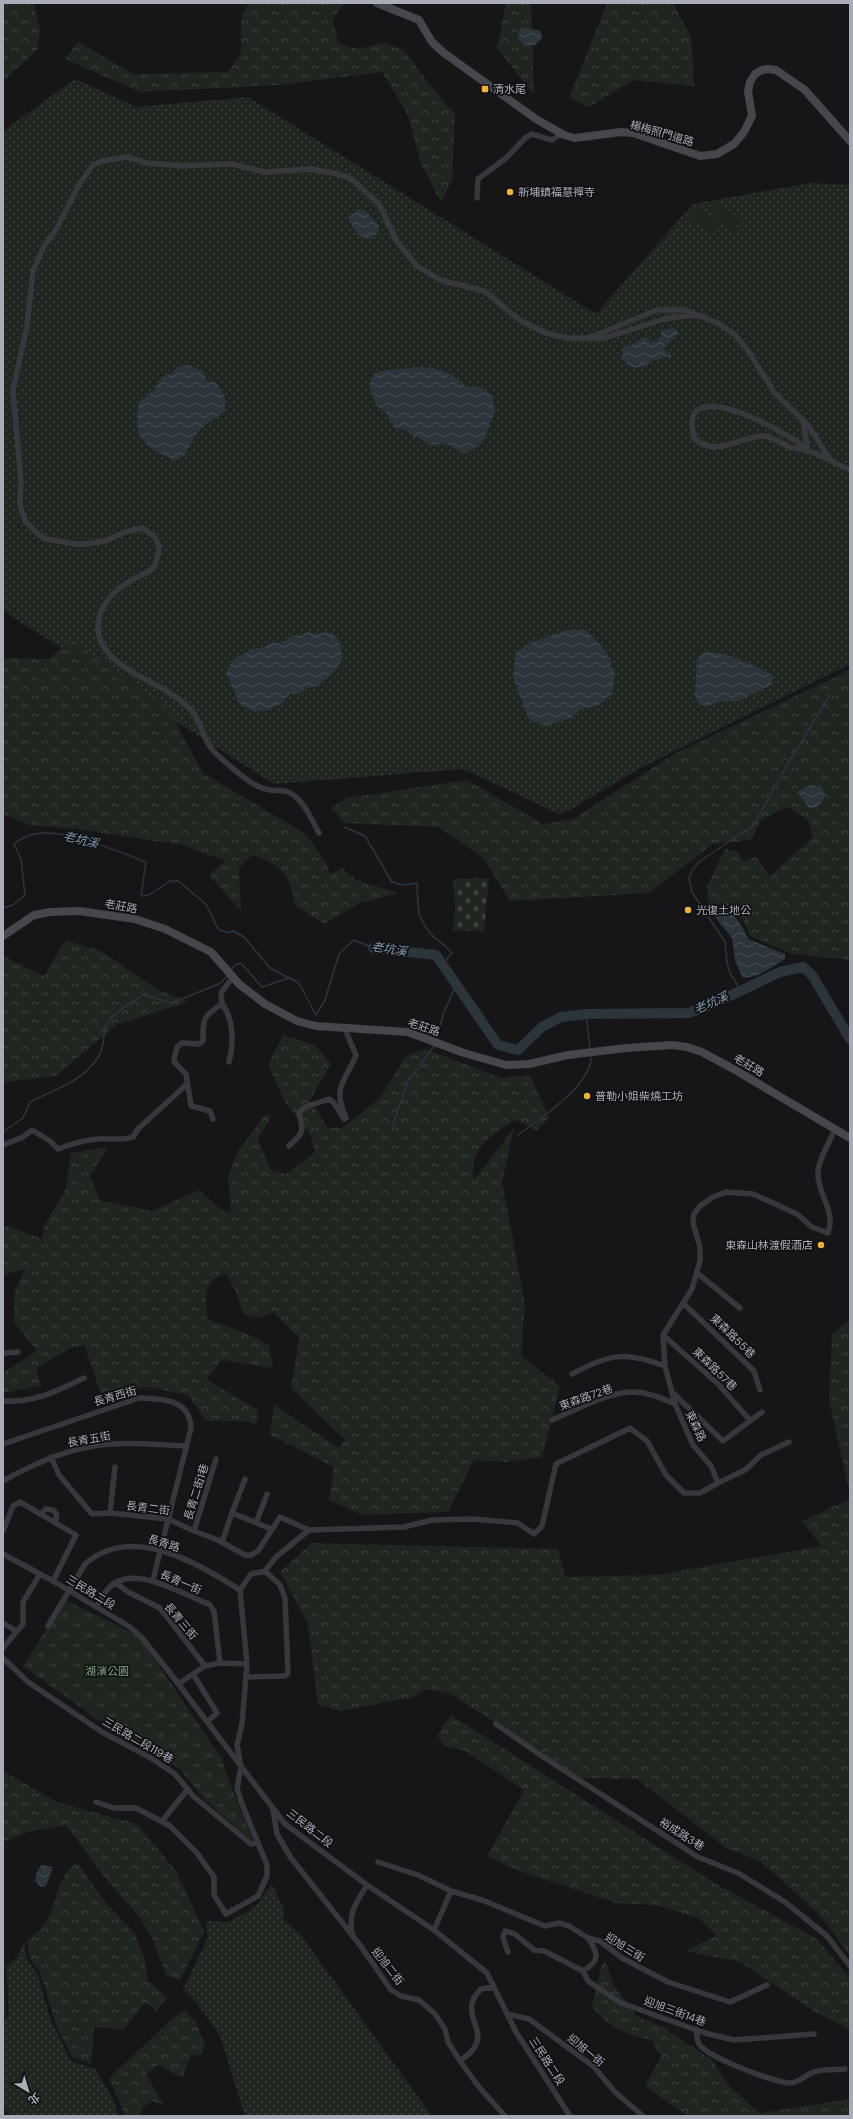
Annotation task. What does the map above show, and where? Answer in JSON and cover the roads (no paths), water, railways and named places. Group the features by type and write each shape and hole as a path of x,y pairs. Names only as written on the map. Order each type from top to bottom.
{"street":[{"name":"楊梅照門道路","path":"376,3 419,20 432,42 444,53 536,120 561,134 574,138 621,132 633,133 700,156 717,154 734,144 744,132 752,116 748,91 750,82 754,74 768,69 776,70 805,90 850,140"},
{"path":"477,198 478,179 506,158 525,138 532,134 552,140 561,134"},
{"path":"319,833 303,804 295,796 288,792 260,787 247,779 211,748 198,717 185,704 116,662 104,648 98,634 97,620 104,607 120,588 154,567 160,552 159,542 152,534 142,528 126,532 105,541 76,544 45,539 25,521 20,505 21,482 13,390 17,365 24,349 33,271 44,246 57,228 80,183 93,165 102,161 128,158 147,163 182,166 231,164 265,172 321,169 352,180 368,192 379,204 397,242 417,266 440,280 484,291 521,321 546,333 567,338 605,338 664,319 691,316 704,317"},
{"path":"586,339 657,310 685,310 720,324 735,335 747,349 774,392 808,425 831,461"},
{"path":"808,450 793,448 765,436 747,439 733,444 712,447 700,444 694,438 692,420 695,412 706,406 727,408 749,416 799,442 808,450 850,470"},
{"path":"803,420 808,450"},
{"name":"老莊路","path":"3,936 34,915 50,912 79,911 135,918 159,927 211,952 244,988 281,1014 297,1021 316,1026 408,1032 436,1043 506,1065 529,1064 568,1055 672,1045 702,1052 850,1138"},
{"path":"229,1062 232,1039 229,1015 222,1004 221,993 230,974"},
{"path":"213,1119 210,1112 191,1106 186,1074 175,1063 174,1059 177,1047 182,1043 199,1044 203,1041 203,1020 208,1013 222,1004"},
{"path":"289,1146 302,1134 304,1129 299,1113 304,1107 329,1100 334,1103 344,1119 346,1118 339,1102 339,1095 345,1075 356,1055 344,1027"},
{"path":"3,1145 23,1137 32,1130 50,1141 58,1149 83,1141 118,1138 124,1140 133,1138 142,1125 187,1084"},
{"path":"663,1335 692,1289 697,1273 700,1261 700,1247 693,1223 694,1214 700,1206 726,1192 753,1194 797,1214 812,1227 828,1233 831,1226 826,1202 820,1189 818,1174 835,1129"},
{"path":"697,1273 740,1308"},
{"name":"東森路55巷","path":"683,1303 754,1371 760,1390"},
{"name":"東森路","path":"663,1335 665,1366 675,1404 693,1446 711,1466 718,1483"},
{"name":"東森路57巷","path":"663,1335 717,1383 750,1420"},
{"path":"3,1353 18,1352"},
{"path":"572,1374 598,1360 621,1356 641,1357 665,1366"},
{"path":"3,1401 23,1400 47,1396 84,1378"},
{"name":"東森路72巷","path":"552,1420 606,1398 630,1392 652,1395 675,1404"},
{"path":"672,1392 723,1441 762,1412"},
{"name":"長青西街","path":"3,1444 139,1398 153,1398 179,1404 188,1411 191,1418 191,1428 153,1580"},
{"path":"232,1513 271,1529 280,1517 309,1530 404,1527 432,1520 473,1519 518,1523 534,1534 542,1526 556,1464 630,1428 647,1442 666,1475 684,1493 700,1493 745,1470 761,1455 789,1442"},
{"name":"長青五街","path":"3,1481 51,1456 94,1446 114,1444 186,1446"},
{"path":"51,1456 59,1475 92,1514 110,1513"},
{"name":"長青二街1巷","path":"194,1531 216,1459"},
{"name":"長青二街","path":"116,1467 110,1513 168,1518 194,1531 222,1542 245,1555 251,1555 258,1551 271,1529"},
{"path":"222,1542 245,1478"},
{"path":"256,1523 267,1494"},
{"path":"3,1531 13,1506 20,1502 76,1535 53,1581"},
{"path":"40,1514 46,1509 53,1510 57,1515 55,1522"},
{"path":"96,1802 114,1808 136,1808 162,1821 183,1837 214,1877 214,1895 226,1914 258,1896 267,1876 267,1865 237,1788 241,1767 237,1745 242,1724 247,1664 240,1590 251,1574 265,1571 276,1557 309,1530"},
{"name":"長青路","path":"48,1626 68,1590 85,1564 94,1556 109,1549 143,1546 160,1550 208,1570 240,1590"},
{"name":"三民路二段","path":"3,1554 53,1581 136,1632 178,1684 272,1809 285,1824 366,1885 434,1930 486,1973 516,2032 570,2116"},
{"path":"246,1677 285,1676 288,1673 285,1598 280,1585 265,1571"},
{"path":"3,1648 23,1624 23,1602 40,1574"},
{"name":"長青一街","path":"116,1582 133,1579 153,1580 209,1604 214,1611 220,1663"},
{"path":"96,1607 108,1588 116,1582"},
{"name":"長青三街","path":"116,1582 128,1592 160,1608 205,1666"},
{"path":"3,1623 16,1631"},
{"name":"三民路二段119巷","path":"3,1658 28,1682 102,1732 151,1758 175,1774 188,1790 251,1844 258,1842"},
{"path":"178,1684 205,1666 220,1663 247,1664"},
{"path":"193,1674 217,1713 207,1722"},
{"name":"裕成路3巷","path":"496,1724 542,1756 698,1857 738,1873 785,1902 827,1936 850,1966"},
{"path":"162,1821 188,1790"},
{"name":"迎旭二街","path":"272,1809 277,1834 291,1858 353,1936 391,1990 401,1996 419,2000 435,2014 445,2030 448,2042 460,2061 479,2087 505,2116"},
{"name":"迎旭三街","path":"378,1862 418,1875 451,1891 482,1900 545,1926 559,1923 569,1926 588,1938 600,1941 622,1958 668,1982 730,2002 767,1985"},
{"path":"353,1936 350,1921 353,1908 366,1885"},
{"path":"434,1930 451,1891"},
{"path":"508,1952 503,1938 505,1931 515,1934 534,1950 544,1951 582,1971 592,1965 597,1956 595,1948 588,1938"},
{"name":"迎旭三街14巷","path":"582,1971 588,1981 621,2003 696,2029 734,2040 814,2034"},
{"path":"460,2061 475,2047 478,2035 471,2012 471,2003 481,1989 494,1987"},
{"name":"迎旭一街","path":"507,2014 529,2019 588,2062 615,2092 643,2116"},
{"path":"696,2029 699,2044 709,2054 727,2063 762,2076 792,2083 815,2072 845,2069"}],"water":[{"path":"521,27 541,31 542,39 535,45 524,46 518,38"},
{"path":"359,209 366,211 379,226 378,233 370,239 362,237 356,232 350,221 349,217"},
{"path":"674,327 679,333 663,348 667,353 670,352 671,357 661,357 658,361 654,359 650,363 637,368 629,366 622,359 623,347 647,337 650,342 655,343 662,336 660,331"},
{"path":"190,365 203,372 207,381 216,382 225,397 225,411 203,427 195,436 185,455 174,461 155,450 143,440 137,425 139,402 154,390 162,377 172,373 179,366"},
{"path":"417,367 434,368 452,375 466,386 483,388 492,396 495,411 483,442 465,454 446,444 427,445 419,437 414,437 407,430 395,428 387,414 376,405 369,386 373,375 382,371"},
{"path":"567,630 586,630 606,651 615,675 612,694 598,706 581,709 571,718 546,726 531,721 527,715 513,677 516,652 535,641"},
{"path":"307,632 319,634 325,632 332,633 339,640 343,657 336,670 317,686 307,688 299,694 291,693 281,704 267,710 254,712 239,703 226,672 234,659 252,649 265,647 270,643 282,643 293,635 301,636"},
{"path":"706,652 724,654 757,667 774,676 771,685 738,701 721,701 708,706 699,705 695,697 697,658"},
{"path":"811,785 821,786 825,794 820,804 809,808 797,792"},
{"path":"723,905 738,920 748,939 785,954 785,959 770,969 753,976 742,977 735,960 732,938 716,918 714,909"},
{"path":"41,1865 53,1867 46,1886 41,1887 35,1881 36,1874"}],"waterway":[{"path":"741,991 730,973 727,962 725,942 692,892 689,878 693,869 700,861 754,825 783,772 830,695"},
{"path":"344,827 365,836 392,882 402,885 417,883 419,911 423,923 433,936 452,953 443,964"},
{"name":"老坑溪","path":"3,908 13,905 25,895 21,859 14,844 27,836 40,833 54,833 87,840 146,862 141,896 149,895 170,881 178,881 206,904 218,929 228,933 233,931 244,937 270,968 299,983 316,1015 325,1000 339,954 354,940 373,948"},
{"name":"老坑溪","path":"373,948 436,955 498,1045 518,1050 542,1027 561,1017 586,1014 689,1013 715,1003 780,972 803,967 812,975 850,1039"},
{"path":"231,970 235,965 241,963 262,987 289,978"},
{"path":"3,1132 23,1118 30,1102 77,1079 92,1065 101,1053 108,1022 122,1009 143,995 172,1003 221,983 228,975"},
{"path":"436,1040 444,1012 457,983"},
{"path":"586,1014 590,1049"},
{"path":"393,1124 408,1081 435,1045"},
{"path":"518,1135 564,1100 575,1089 590,1066 591,1055"}],"place":[{"name":"清水尾","path":"485,89"},
{"name":"新埔鎮福慧禪寺","path":"510,192"},
{"name":"光復土地公","path":"688,910"},
{"name":"普勒小姐柴燒工坊","path":"587,1096"},
{"name":"東森山林渡假酒店","path":"821,1245"}],"park label":[{"name":"湖濱公園","path":"107,1671"}]}
